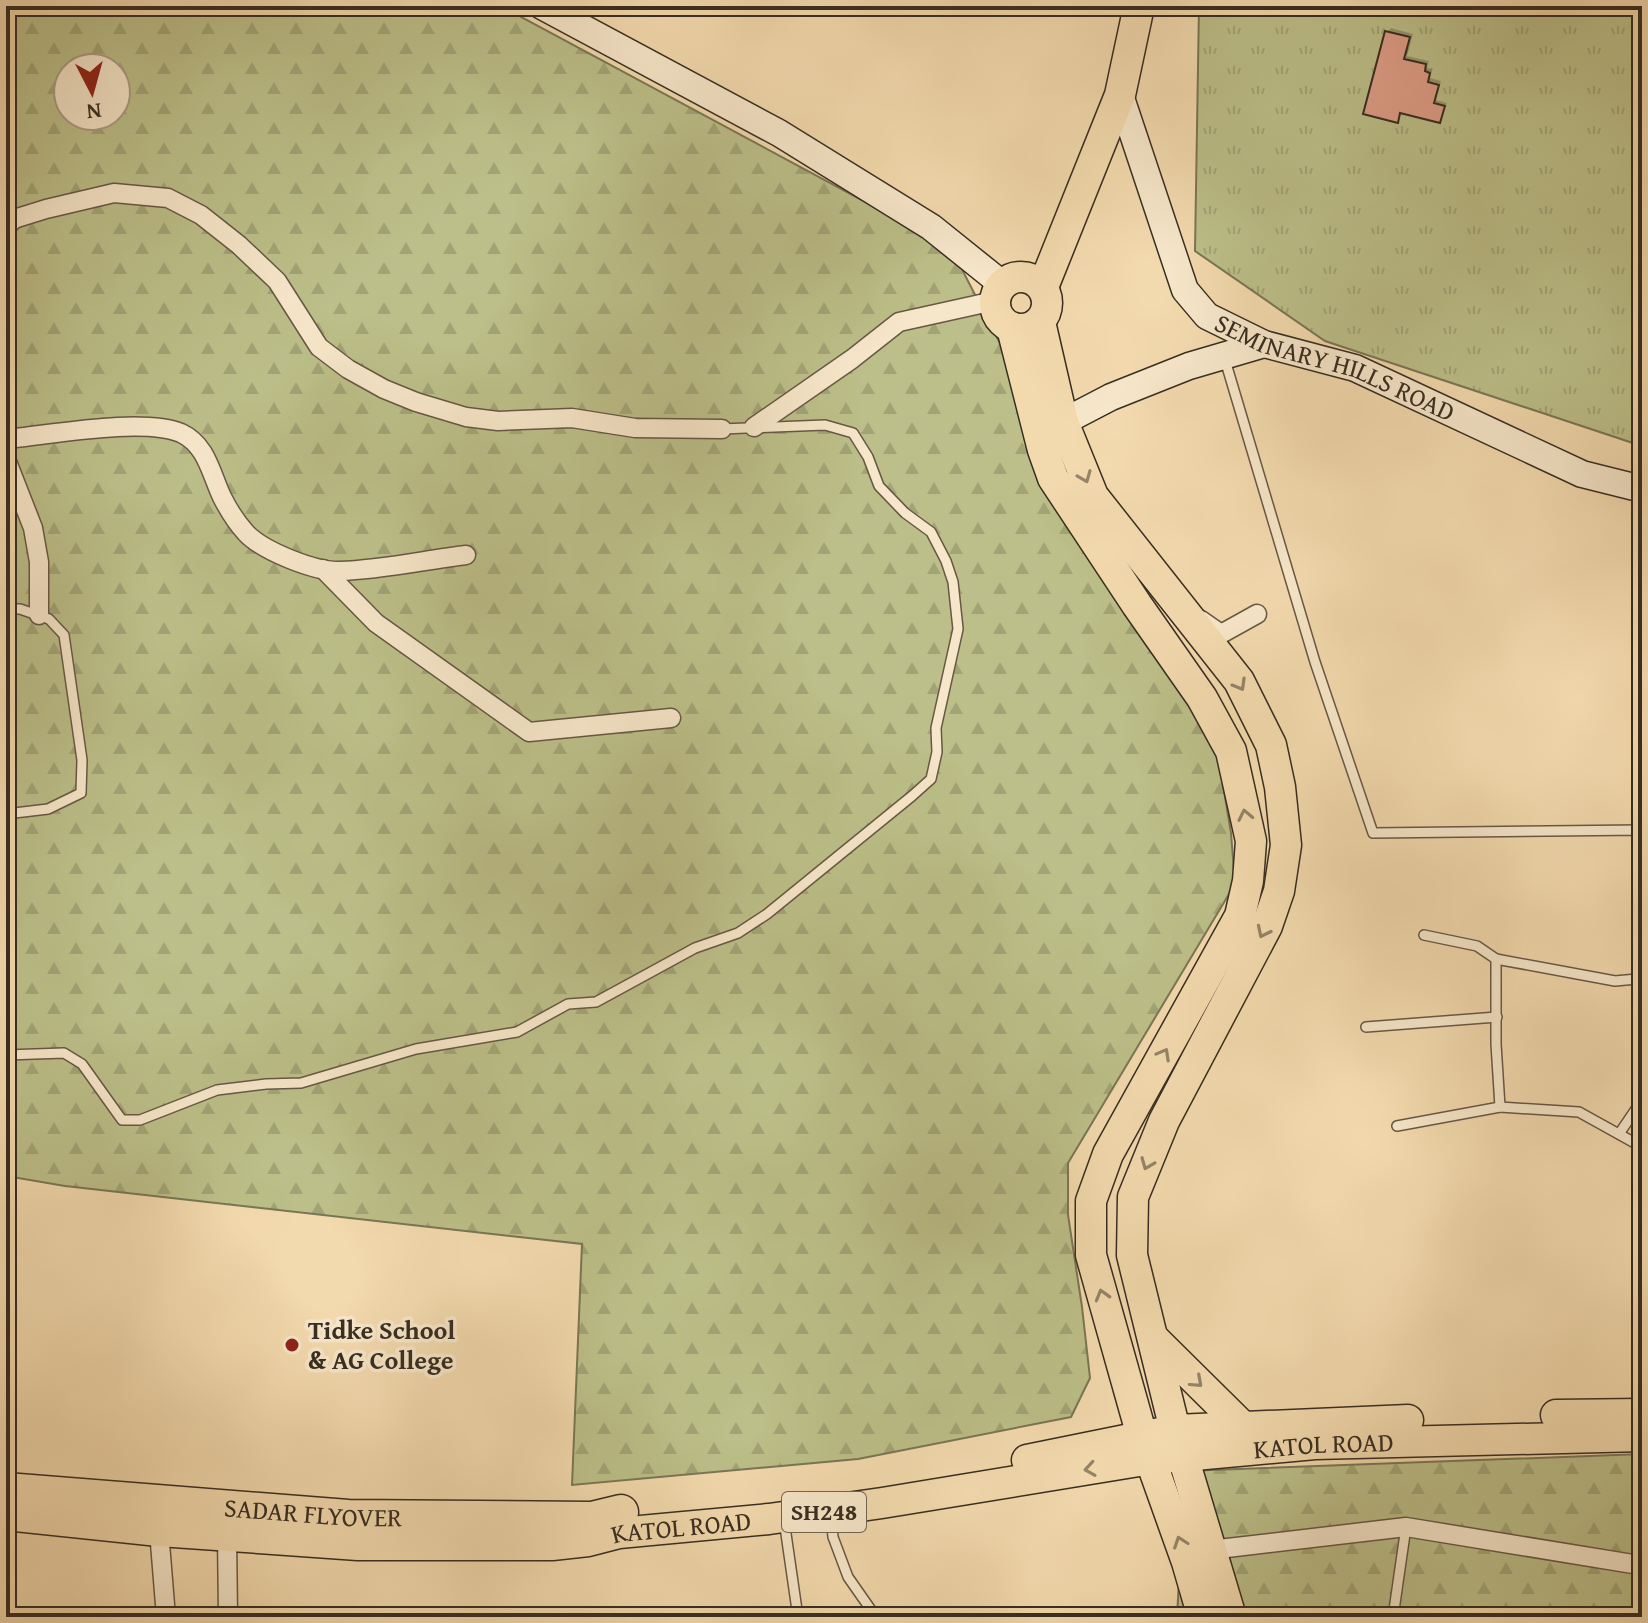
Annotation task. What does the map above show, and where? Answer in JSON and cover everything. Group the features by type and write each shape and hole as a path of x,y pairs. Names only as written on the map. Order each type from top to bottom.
{"highway":[{"name":"SADAR FLYOVER","path":"6,1490 348,1517 550,1526"},
{"name":"SADAR FLYOVER","path":"6,1499 351,1528 550,1526 592,1519 620,1522"}],"main road":[{"path":"1043,287 1120,95 1139,6"},
{"path":"1016,277 1031,278 1043,287 1048,298 1047,311 1026,325 1002,322 996,312 998,292 1016,277"},
{"path":"1026,325 1093,496 1239,681 1271,745 1280,787 1286,845 1279,891 1267,926 1164,1121 1133,1197 1132,1255 1180,1443 1231,1617"},
{"path":"1026,325 1043,450 1053,478 1210,711 1231,751 1251,841 1248,881 1240,916 1108,1154 1091,1201 1091,1255 1146,1448 1187,1562 1203,1617"},
{"path":"1152,1336 1243,1427"},
{"name":"KATOL ROAD","path":"6,1515 159,1531 358,1545 552,1545 588,1541 620,1522 1180,1443 1243,1427 1642,1414"},
{"name":"KATOL ROAD","path":"1180,1443 1315,1444 1642,1436"},
{"name":"KATOL ROAD","path":"6,1478 620,1522 783,1517 831,1511 1146,1448"}],"street":[{"path":"542,6 779,133 931,227 998,292 899,322 852,359 754,427"},
{"name":"SEMINARY HILLS ROAD","path":"1120,95 1185,290 1207,316 1264,344 1355,368 1582,474 1642,489"},
{"path":"6,227 14,219 114,193 168,198 201,215 239,245 277,281 319,347 348,369 384,389 466,417 498,421 572,418 635,428 722,429"},
{"path":"1063,422 1189,366 1264,344"},
{"path":"6,439 131,428 160,428 182,434 200,446 224,502 247,535 305,565 337,571 466,555"},
{"path":"6,459 33,528 39,562 39,615"},
{"path":"323,569 376,623 529,732 671,718"},
{"path":"1180,605 1221,634 1257,614"},
{"path":"1210,1550 1406,1527 1639,1565"},
{"path":"159,1531 166,1617"},
{"path":"227,1535 228,1617"}],"lane":[{"path":"1224,357 1315,662 1373,833 1642,830 1640,981 1615,981 1496,959 1477,946 1424,935"},
{"path":"6,1055 64,1053 82,1064 122,1120 140,1120 217,1090 301,1083 416,1049 517,1032 568,1004 596,1002 695,948 738,933 767,914 912,796 931,779 937,752 936,728 958,629 953,582 931,532 905,513 879,486 868,457 853,433 825,425 722,429"},
{"path":"6,609 20,609 49,619 64,635 82,760 81,793 48,809 6,814"},
{"path":"1496,959 1500,1107"},
{"path":"1366,1027 1497,1017"},
{"path":"1619,1134 1642,1100"},
{"path":"1397,1126 1500,1107 1579,1112 1642,1147"},
{"path":"831,1511 833,1537 848,1577 876,1617"},
{"path":"783,1517 798,1617"},
{"path":"1393,1617 1406,1527"}],"green space":[{"path":"6,6 501,6 951,248 1007,357 1028,411 1217,749 1231,833 1235,884 1068,1163 1068,1215 1090,1378 1071,1417 858,1459 572,1485 582,1244 65,1186 6,1176"},
{"path":"1199,6 1642,6 1642,446 1325,341 1195,251"},
{"path":"1642,1454 1642,1617 1177,1617 1185,1471"}],"building":[{"path":"1385,31 1410,37 1404,59 1426,64 1425,71 1430,73 1428,82 1439,85 1434,103 1445,106 1440,123 1400,113 1398,123 1363,114"}],"place":[{"name":"Tidke School & AG College","path":"292,1345"}]}
